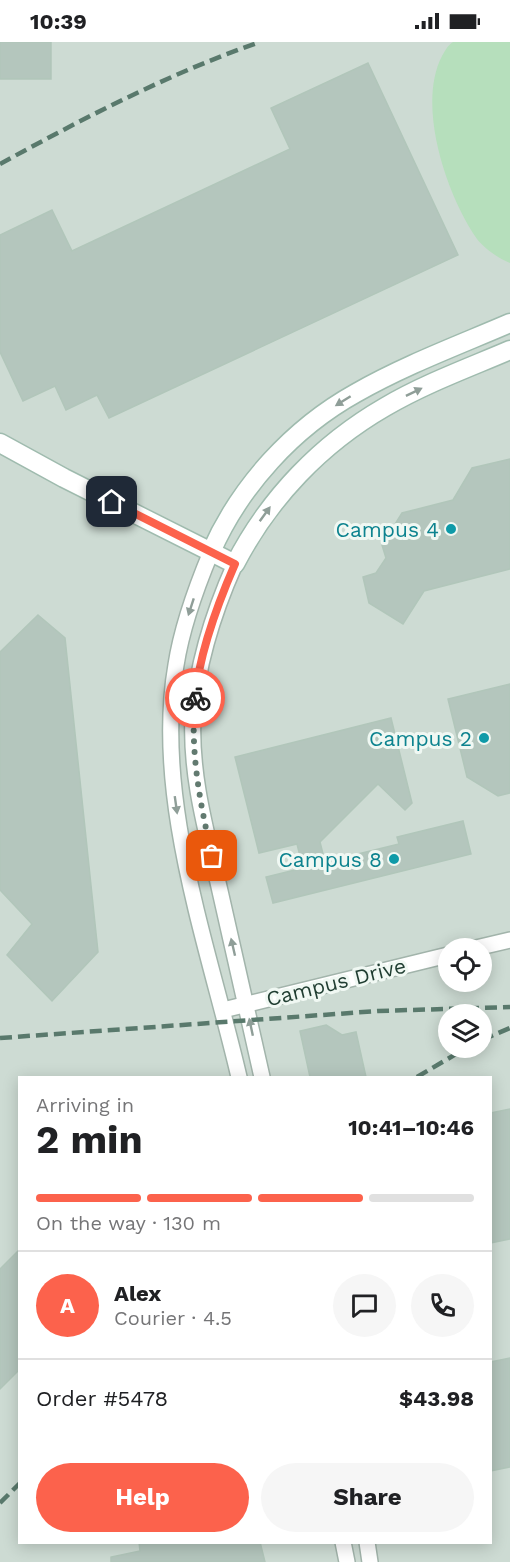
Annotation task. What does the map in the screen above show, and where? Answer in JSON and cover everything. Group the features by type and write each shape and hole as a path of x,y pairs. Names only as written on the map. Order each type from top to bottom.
{"street":[{"path":"239,1076 182,840 174,791 171,746 172,696 178,651 191,605 211,552 225,523 245,493 277,455 313,421 343,400 376,382 510,323"},
{"path":"262,1076 201,806 193,743 195,701 201,667 216,615 235,564 250,536 280,494 304,468 364,419 399,399 510,350"},
{"path":"0,444 235,564"},
{"path":"492,944 510,940"},
{"name":"Campus Drive","path":"222,1010 438,957"},
{"path":"343,1544 347,1562"},
{"path":"367,1544 370,1562"}],"shaded area":[{"path":"0,42 510,42 510,1562 0,1562"}],"green space":[{"path":"453,42 510,42 510,263 492,253 477,239 455,199 438,150 432,100 435,76 442,56"}],"building":[{"path":"0,42 51,42 51,79 0,79"},
{"path":"368,63 458,255 109,418 97,395 66,410 55,386 23,401 0,352 0,235 52,210 72,251 290,149 271,108"},
{"name":"Campus 4","path":"510,459 510,569 424,591 403,624 369,603 363,577 376,573 386,558 382,545 402,513 453,500 472,468"},
{"path":"38,615 65,638 98,952 52,1001 7,955 32,924 0,890 0,652"},
{"name":"Campus 2","path":"510,684 510,793 498,796 467,777 448,699"},
{"path":"391,718 412,803 405,810 378,784 320,842 325,862 399,844 397,837 463,821 471,854 273,903 266,877 303,868 297,844 259,853 235,757"},
{"path":"326,1025 342,1035 356,1032 366,1076 310,1076 300,1031"},
{"path":"510,1109 510,1239 492,1243 492,1113"},
{"path":"18,1251 18,1371 0,1389 0,1269"},
{"path":"510,1358 510,1467 492,1471 492,1362"},
{"path":"139,1544 260,1544 265,1562 111,1562 111,1557 140,1551"}],"railway":[{"path":"0,164 128,97 226,54 260,42"},
{"path":"0,1038 378,1011 510,1007"},
{"path":"492,1036 510,1028"},
{"path":"419,1076 449,1058"},
{"path":"0,1503 18,1485"}],"way so far":[{"path":"195,698 193,743 195,766 212,856"}],"place":[{"name":"Campus 4","path":"451,529"},
{"name":"Campus 2","path":"484,738"},
{"name":"Campus 8","path":"394,859"}],"route":[{"path":"112,502 235,564 216,615 195,698"}]}
